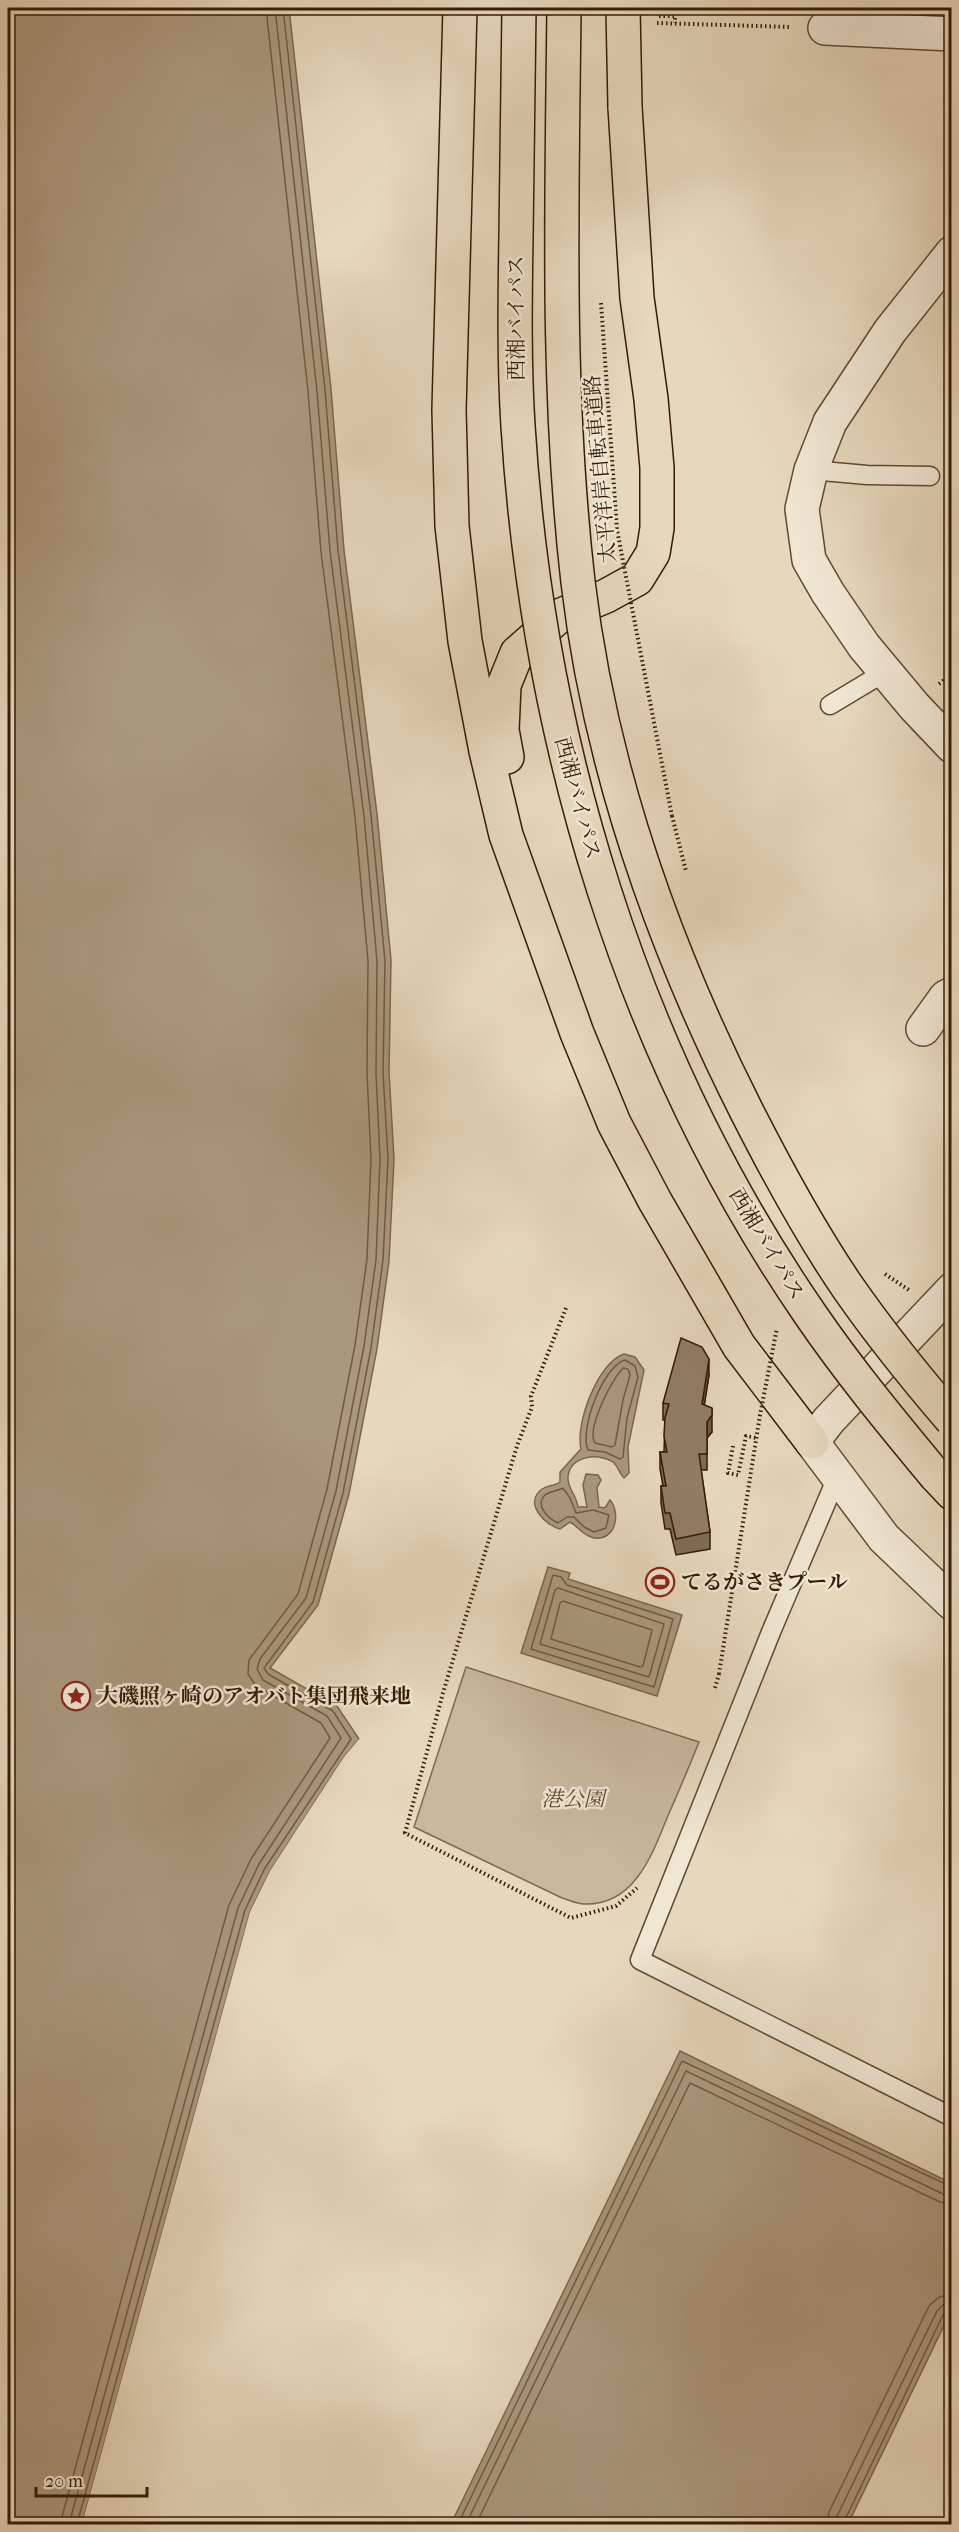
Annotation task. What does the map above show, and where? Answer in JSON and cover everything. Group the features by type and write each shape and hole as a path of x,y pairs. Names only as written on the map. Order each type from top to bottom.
{"highway":[{"path":"460,8 449,410 452,526 465,641 486,751 506,835 577,1033 614,1123 739,1346 812,1442"},
{"name":"西湘バイパス","path":"519,8 515,298 518,425 535,593 545,659 573,790 615,926 675,1073 740,1200 810,1314 875,1402 951,1493"},
{"name":"西湘バイパス","path":"564,8 562,285 564,420 578,583 601,712 616,777 657,908 689,991 721,1062 760,1138 801,1213 848,1287 910,1371 951,1420"},
{"path":"537,921 502,730 504,686 517,653 559,616 606,596 637,579 653,553 657,528 657,468 651,399 637,298 625,107 639,10"}],"street":[{"path":"825,28 951,34"},
{"path":"951,253 890,331 830,422 810,470 800,509 809,560 840,611 885,672 951,746"},
{"path":"923,1029 946,997 951,994"},
{"path":"951,1290 829,1420 812,1442 884,1538 951,1603"}],"lane":[{"path":"810,470 867,475 930,476"},
{"path":"830,705 885,672"},
{"path":"837,1475 766,1643 640,1960 951,2117"}],"path":[{"path":"639,10 657,16 675,16 675,24"},
{"path":"655,23 825,28"},
{"name":"太平洋岸自転車道路","path":"600,292 617,530 672,816"},
{"path":"883,1273 909,1290"},
{"path":"566,1308 531,1396 532,1407 517,1446 446,1682 405,1833 571,1918 616,1906 639,1886"},
{"path":"713,1696 719,1674 779,1318"},
{"path":"733,1446 728,1473 738,1476 746,1436 757,1438"}],"green space":[{"name":"港公園","path":"466,1667 699,1742 647,1862 639,1876 616,1897 601,1902 576,1903 414,1827"}],"water":[{"path":"8,8 289,8 331,389 344,550 377,814 391,960 389,1072 394,1159 389,1261 377,1349 349,1494 318,1605 270,1668 337,1706 359,1739 344,1757 270,1871 250,1912 82,2524 8,2524"},
{"path":"624,1354 635,1357 644,1370 628,1447 629,1473 624,1478 613,1462 593,1457 579,1460 574,1464 568,1477 578,1507 587,1507 583,1485 586,1474 598,1475 601,1480 597,1488 599,1507 605,1508 610,1500 615,1512 616,1519 612,1531 601,1538 594,1538 570,1522 560,1529 554,1527 538,1513 535,1507 537,1495 542,1489 560,1482 560,1472 581,1449 582,1425 590,1395 605,1369 614,1359"},
{"path":"548,1567 570,1573 568,1579 682,1615 657,1696 521,1653"},
{"path":"680,2051 951,2183 951,2311 848,2524 451,2524"}],"pier":[{"path":"359,1739 362,1739 347,1758 273,1873 253,1913 85,2524 82,2524 250,1912 270,1871 344,1757"}],"building":[{"path":"681,1338 702,1347 709,1359 702,1404 712,1408 712,1415 707,1422 707,1454 699,1454 710,1532 676,1539 670,1513 665,1513 661,1486 666,1486 660,1452 667,1452 664,1436 669,1404 663,1403"}],"place":[{"name":"てるがさきプール","path":"660,1582"},
{"name":"大磯照ヶ崎のアオバト集団飛来地","path":"76,1696"}]}
